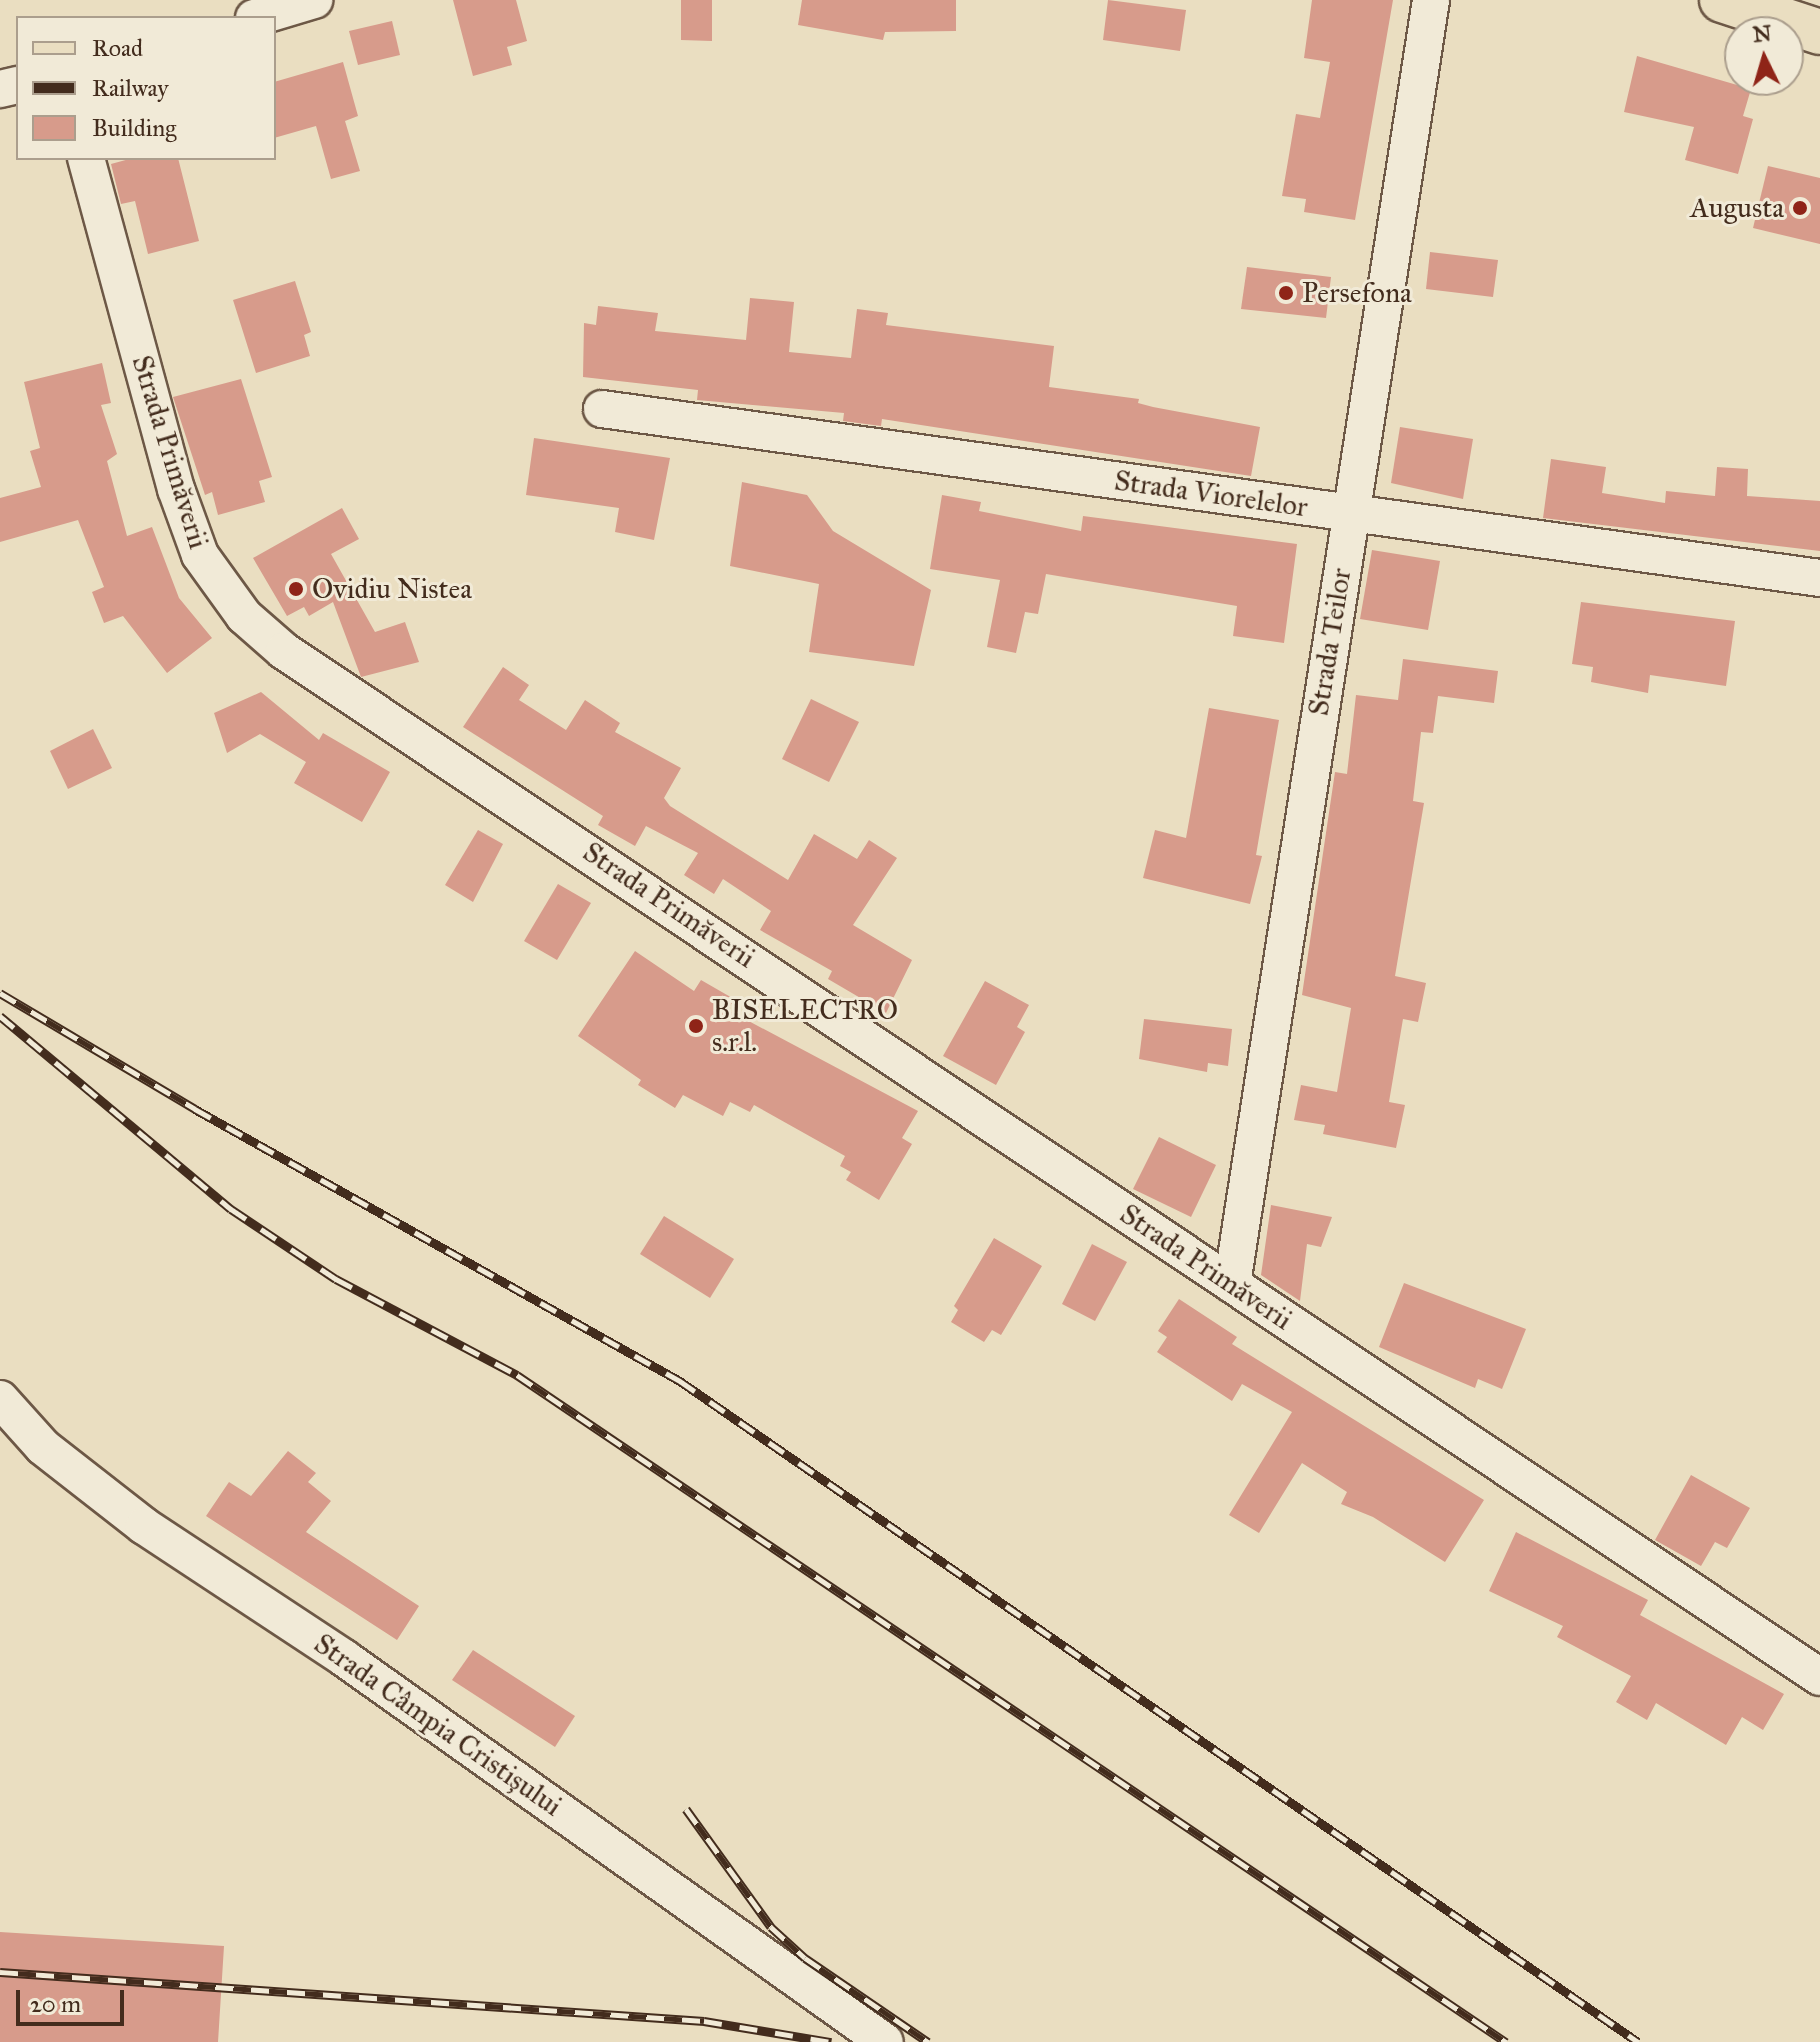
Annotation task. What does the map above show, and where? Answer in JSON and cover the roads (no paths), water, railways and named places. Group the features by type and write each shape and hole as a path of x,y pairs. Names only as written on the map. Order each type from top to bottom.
{"main road":[{"path":"1722,0 1820,32"}],"street":[{"path":"261,16 314,0"},
{"name":"Strada Teilor","path":"1232,1284 1349,513 1431,0"},
{"name":"Strada Primăverii","path":"87,160 176,489 200,555 244,616 284,651 1820,1677"},
{"name":"Strada Viorelelor","path":"602,409 1820,578"},
{"name":"Strada Câmpia Cristișului","path":"0,1399 43,1447 144,1526 357,1667 885,2042"}],"railway":[{"path":"0,993 195,1109 680,1381 1638,2042"},
{"path":"0,1016 231,1209 336,1279 517,1375 1506,2042"},
{"path":"686,1809 771,1927 805,1958 928,2042"},
{"path":"0,1972 704,2021 831,2042"}],"place":[{"name":"Augusta","path":"1800,208"},
{"name":"Persefona","path":"1286,293"},
{"name":"Ovidiu Nistea","path":"296,589"},
{"name":"BISELECTRO s.r.l.","path":"696,1026"}]}
